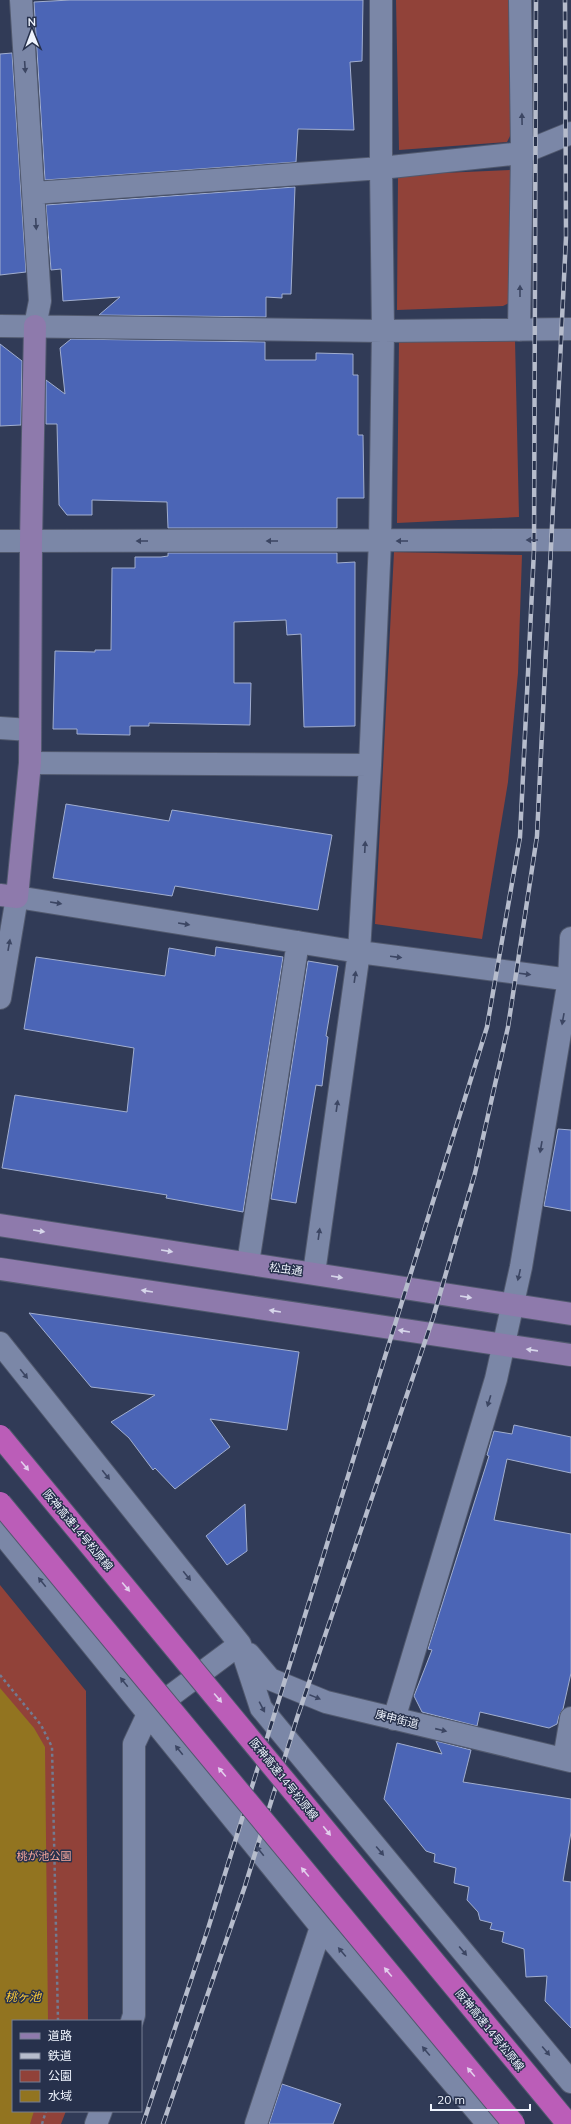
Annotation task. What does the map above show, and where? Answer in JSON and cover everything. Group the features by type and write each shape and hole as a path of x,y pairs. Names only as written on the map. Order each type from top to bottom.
{"highway":[{"name":"阪神高速14号松原線","path":"0,1436 568,2124"},
{"path":"0,1503 514,2124"}],"street":[{"path":"0,998 9,896 30,763 31,541 35,326 40,301 21,0"},
{"path":"314,1273 358,952 370,765 380,541 383,331 380,168 381,0"},
{"path":"519,330 522,153 520,0"},
{"path":"34,193 380,168 522,153 571,134"},
{"path":"0,326 383,331 571,330"},
{"path":"0,540 571,540"},
{"path":"0,728 30,730"},
{"path":"30,763 370,765"},
{"path":"9,896 358,952 570,980"},
{"path":"394,1718 496,1379 522,1259 570,980 571,938"},
{"path":"248,1263 298,942"},
{"name":"松虫通","path":"0,1225 571,1314"},
{"path":"0,1269 503,1346 571,1355"},
{"name":"庚申街道","path":"0,1343 240,1644 270,1679 326,1702 568,1760"},
{"path":"0,1531 149,1712 321,1927 488,2124"},
{"path":"132,2020 134,2015 134,1744 149,1712 240,1644 262,1708 571,2082"},
{"path":"568,1760 571,1718"},
{"path":"256,2124 321,1927"},
{"path":"96,2124 101,2112"}],"path":[{"path":"0,1675 41,1725 52,1747 58,2020"},
{"path":"42,2124 46,2112"}],"green space":[{"path":"396,0 515,0 513,130 507,142 399,150"},
{"path":"510,170 511,302 503,306 397,310 398,175"},
{"path":"399,338 515,340 519,517 397,523"},
{"path":"394,552 522,555 518,673 508,782 482,939 375,924"},
{"name":"桃が池公園","path":"0,1585 86,1691 88,2020 12,2020 12,2112 66,2112 61,2124 0,2124"}],"water":[{"name":"桃ヶ池","path":"0,1688 34,1728 45,1747 48,2020 12,2020 12,2112 34,2112 30,2124 0,2124"}],"building":[{"path":"70,0 363,0 362,61 350,62 354,130 298,129 296,162 45,180 34,2"},
{"path":"12,53 26,272 0,275 0,54"},
{"path":"295,187 291,294 282,294 282,298 266,297 266,317 99,315 120,297 63,301 61,269 51,270 46,205"},
{"path":"71,339 265,342 265,360 316,360 316,353 353,354 353,375 358,375 358,435 363,435 364,498 337,498 337,528 168,528 167,502 92,500 92,515 67,515 59,505 57,424 46,424 46,380 65,394 60,348"},
{"path":"0,344 22,361 21,425 0,426"},
{"path":"168,553 337,553 337,563 355,562 355,726 304,727 301,634 287,635 286,620 234,622 234,683 251,683 250,725 149,723 149,726 130,726 130,735 77,734 77,729 53,729 55,651 95,652 95,650 111,650 112,568 135,568 135,557 161,557 168,556"},
{"path":"66,804 169,821 172,810 332,835 318,910 175,886 172,896 53,878"},
{"path":"216,947 283,957 243,1212 166,1198 167,1195 2,1168 15,1095 127,1112 134,1048 24,1029 36,957 165,976 169,948 215,956"},
{"path":"308,961 338,966 326,1036 328,1037 322,1086 316,1085 296,1203 271,1199"},
{"path":"558,1129 571,1130 571,1211 544,1206"},
{"path":"29,1313 299,1352 287,1430 210,1419 230,1447 175,1489 155,1468 153,1470 129,1438 111,1422 155,1395 91,1387"},
{"path":"514,1425 571,1437 571,1473 507,1459 494,1520 571,1534 571,1673 563,1709 557,1724 549,1728 480,1712 477,1726 422,1712 414,1696 432,1650 428,1649 489,1456 487,1455 494,1431 512,1434"},
{"path":"245,1504 247,1551 227,1565 206,1536"},
{"path":"436,1741 471,1750 463,1782 571,1799 571,1832 563,1881 571,1882 571,2028 545,2001 547,1976 526,1977 524,1949 502,1942 504,1932 490,1929 492,1923 480,1920 478,1912 467,1900 469,1887 454,1883 456,1868 434,1862 435,1854 426,1851 384,1799 397,1743 442,1754"},
{"path":"282,2084 341,2104 333,2124 269,2124"}],"railway":[{"path":"143,2124 207,1932 487,1027 520,837 534,550 536,0"},
{"path":"163,2124 245,1886 297,1718 433,1318 475,1173 508,1027 537,836 566,237 565,0"}]}
